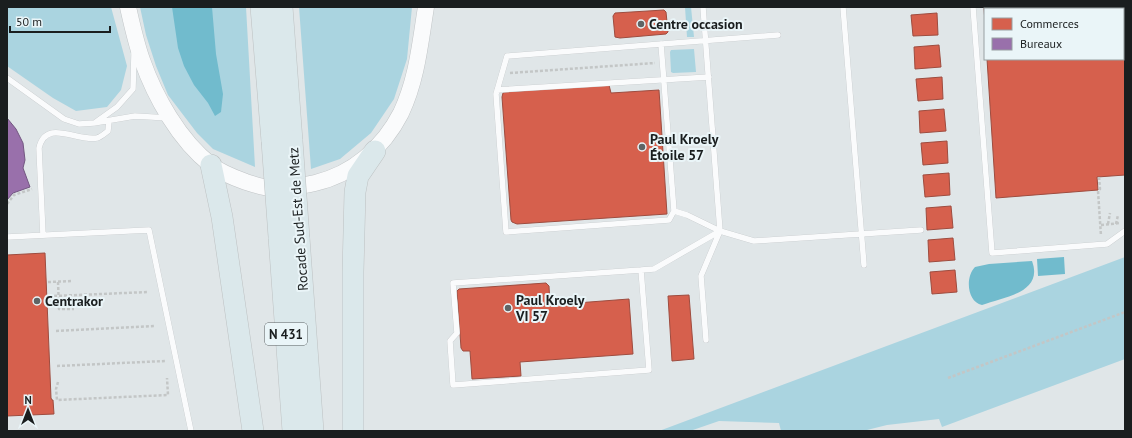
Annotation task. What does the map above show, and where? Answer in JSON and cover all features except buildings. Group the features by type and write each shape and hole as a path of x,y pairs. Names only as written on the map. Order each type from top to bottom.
{"highway":[{"name":"Rocade Sud-Est de Metz","path":"261,7 282,141"},
{"name":"Rocade Sud-Est de Metz","path":"282,7 282,141 289,238 293,431"},
{"path":"353,431 353,272 355,192 358,176 374,151"},
{"path":"211,166 222,217 253,431"},
{"name":"Rocade Sud-Est de Metz","path":"289,238 313,431"}],"main road":[{"path":"128,7 142,60 159,101 169,118 211,166 234,178 272,188 298,187 338,176 355,167 374,151 389,133 400,114 409,93 416,73 426,7"}],"lane":[{"path":"703,7 720,231 701,276 706,340"},
{"path":"843,7 864,265"},
{"path":"973,7 992,253 1107,244 1125,231"},
{"path":"94,123 116,107 133,89 135,34"},
{"path":"661,44 674,211 668,220 506,232 496,94 507,56 661,44 706,41 778,35"},
{"path":"497,90 708,77"},
{"path":"7,78 64,119 79,124 135,116 169,118"},
{"path":"43,235 38,148 40,141 46,135 53,132 78,137 99,138 108,131 108,121"},
{"path":"674,211 687,215 720,231 754,241 921,230"},
{"path":"7,237 149,230 191,431"},
{"path":"641,270 649,370 453,385 450,341 457,333 453,283 654,269 720,231"}],"path":[{"path":"502,74 663,62"},
{"path":"1099,177 1100,189 1098,191 1101,237"},
{"path":"7,204 14,195 40,186"},
{"path":"1108,224 1110,213"},
{"path":"1116,224 1118,215"},
{"path":"1101,225 1124,223"},
{"path":"48,282 73,281"},
{"path":"58,282 59,309 74,309"},
{"path":"54,296 148,292"},
{"path":"948,378 1125,312"},
{"path":"56,331 154,326"},
{"path":"57,366 165,361"},
{"path":"58,382 56,389 57,400 168,395 167,378"}],"shaded area":[{"path":"7,7 111,7 127,66 121,90 107,107 76,111 53,98 7,66"},
{"path":"140,7 246,7 255,167 213,149 197,133 168,95 156,66 146,35"},
{"path":"172,7 212,7 216,54 223,94 221,112 215,116 208,103 194,85 184,66 178,48"},
{"path":"299,7 412,7 407,59 394,99 371,133 340,159 311,169"},
{"path":"685,7 691,7 694,37 687,37"},
{"path":"694,49 696,72 671,72 671,50"},
{"path":"1064,257 1065,274 1038,276 1037,259"},
{"path":"1125,257 1125,359 942,427 939,419 887,425 863,431 781,431 779,423 719,421 690,431 659,431"},
{"path":"1032,261 1034,272 1032,280 1027,287 1010,296 982,305 973,299 969,289 969,283 972,271 975,267 989,264"}],"place":[{"name":"Centre occasion","path":"641,24"},
{"name":"Paul Kroely Étoile 57","path":"642,147"},
{"name":"Centrakor","path":"37,301"},
{"name":"Paul Kroely VI 57","path":"508,308"}]}
